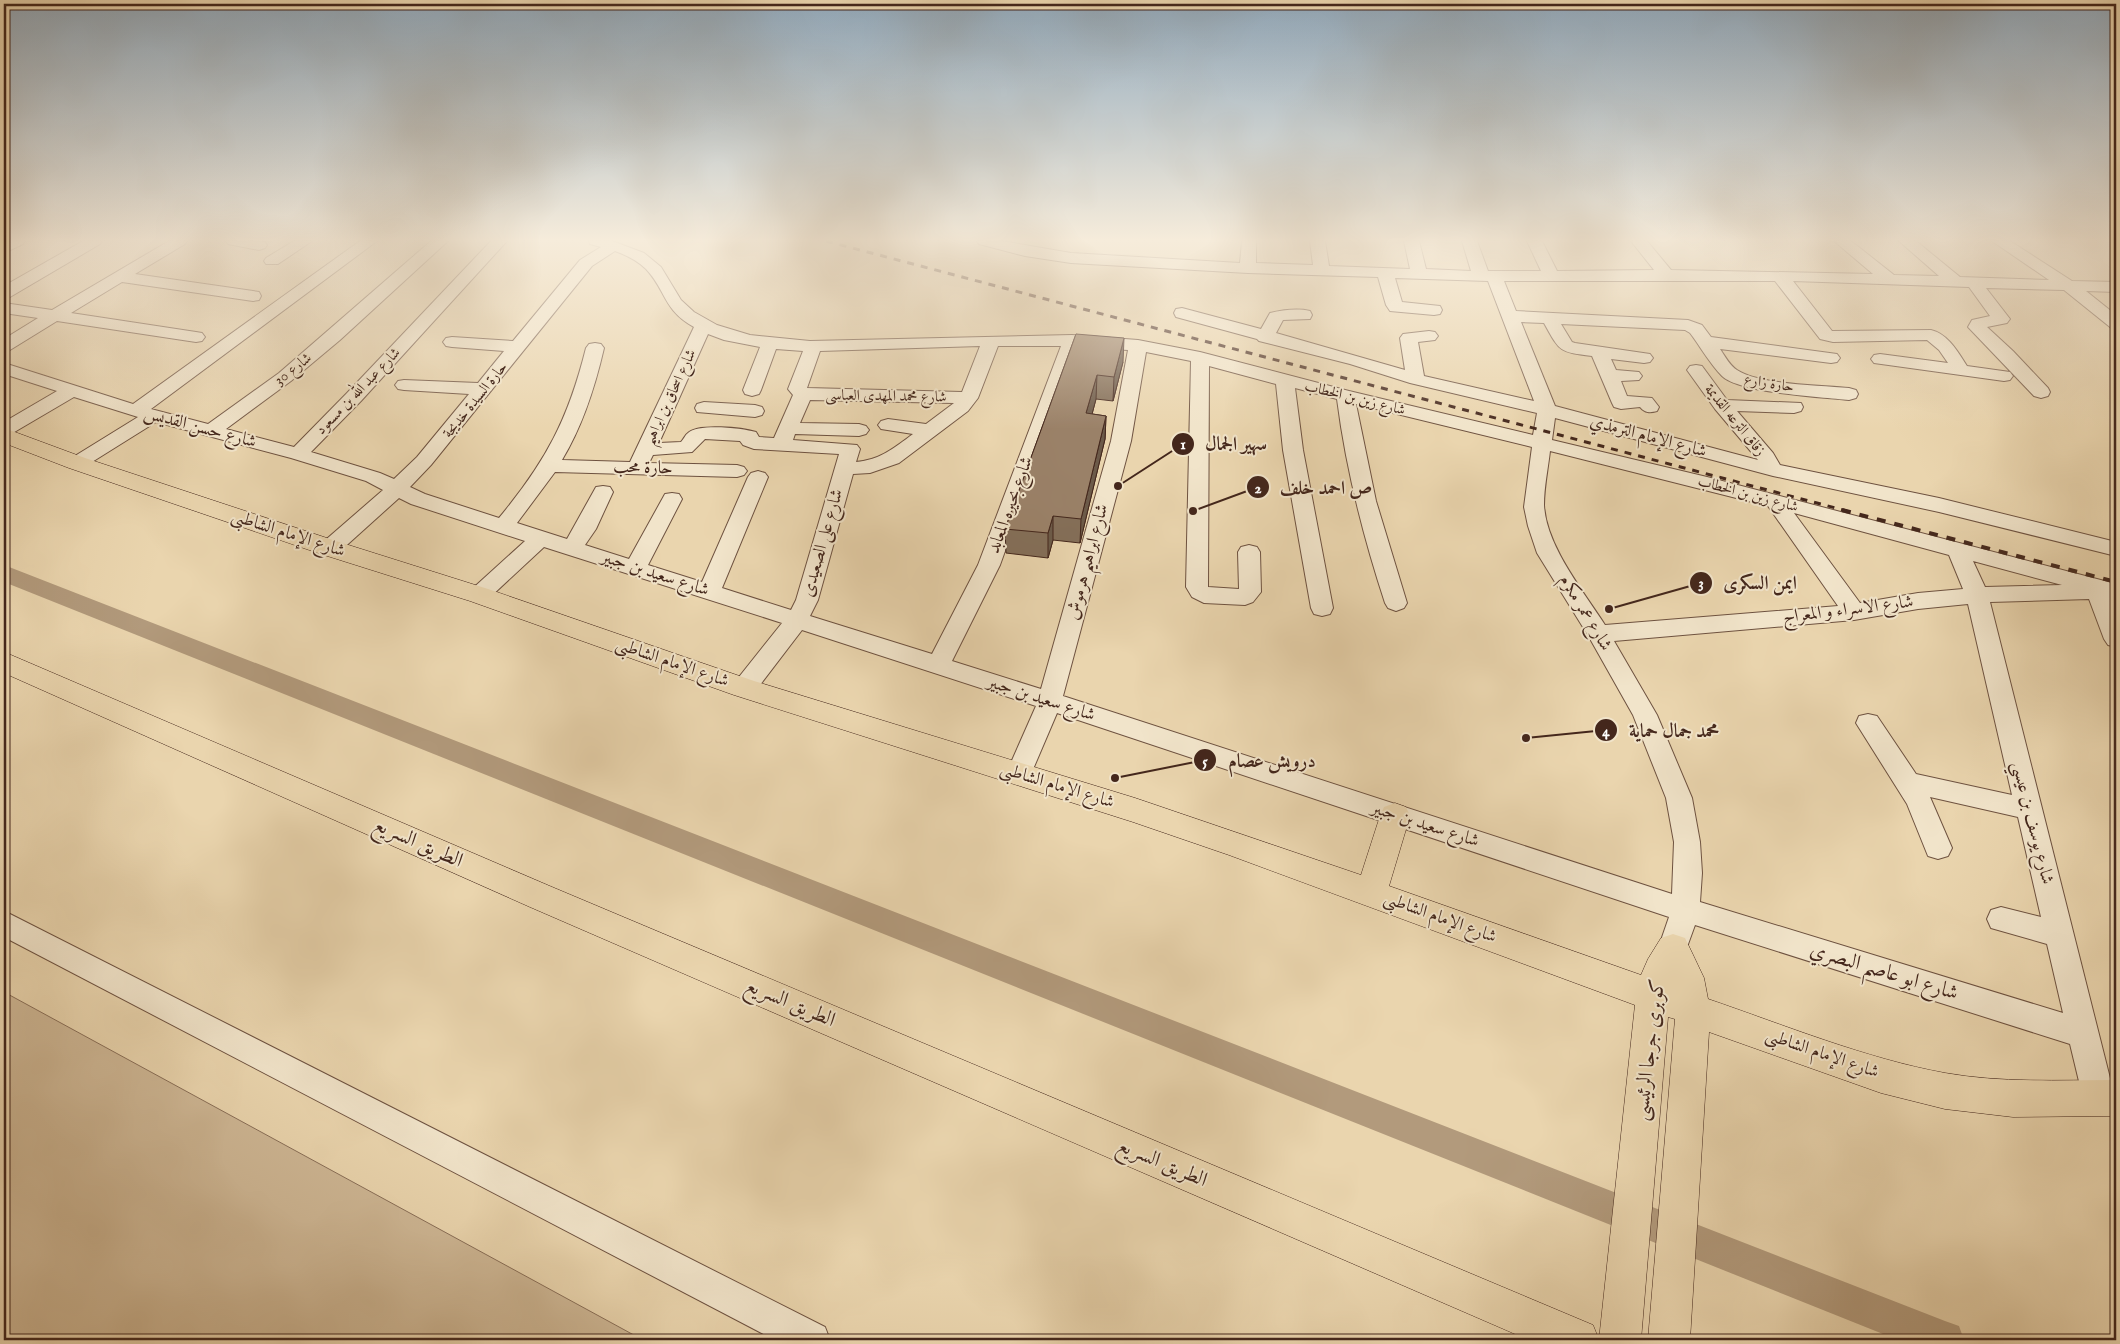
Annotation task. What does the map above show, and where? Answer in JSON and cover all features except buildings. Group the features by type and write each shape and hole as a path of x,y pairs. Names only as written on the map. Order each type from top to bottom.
{"main road":[{"name":"شارع الإمام الشاطبى","path":"4,435 77,463 330,548 479,595 744,688 1230,842 1693,1010 1881,1075 1946,1091 2013,1099 2108,1098"},
{"name":"الطريق السريع","path":"4,662 541,897 1578,1340"},
{"path":"1371,893 1395,816"},
{"name":"كوبرى جرجا الرئيسى","path":"1620,1340 1653,995 1660,970 1673,949"},
{"name":"كوبرى جرجا الرئيسى","path":"1669,1340 1693,1010 1687,978 1673,949"}],"street":[{"path":"4,346 77,304"},
{"path":"77,463 287,304"},
{"name":"شارع 30","path":"210,432 285,377 370,304"},
{"name":"شارع عبد الله بن مسعود","path":"298,454 441,304"},
{"name":"حارة السيدة خديجة","path":"330,548 396,489 445,437 553,304"},
{"name":"شارع زين بن الخطاب","path":"677,304 682,311 703,326 729,336 770,343 1072,340 1138,345 1200,357 1346,396 1775,501 2102,590"},
{"path":"1394,304 1396,307 1434,310"},
{"name":"شارع عمر مكرم","path":"1503,304 1510,316 1546,410 1534,507 1538,526 1548,553 1599,634 1645,715 1679,798 1687,842 1688,873 1685,910 1673,949"},
{"path":"1802,304 1826,335 1833,337 1931,335 1945,346 1962,371"},
{"path":"1986,304 2001,319 1978,324 1977,327 2007,355 2041,392"},
{"path":"2092,304 2115,322"},
{"path":"4,308 196,337"},
{"name":"شارع الإمام الترمذي","path":"1182,313 1356,360 1416,379 1546,410 1773,470 1940,504 2116,549"},
{"path":"1265,336 1276,317 1304,315"},
{"name":"حارة زارع","path":"1510,316 1640,328 1668,329 1691,325 1729,373 1742,380 1849,394"},
{"path":"1550,319 1568,347 1644,358"},
{"name":"شارع اسحاق بن ابراهيم","path":"637,468 703,326"},
{"path":"1416,379 1409,338 1429,336"},
{"name":"شارع بحيره المعابد","path":"938,665 988,565 1072,340"},
{"path":"845,469 882,464 892,459 948,418 969,398 991,341"},
{"path":"452,342 518,347"},
{"name":"حارة زارع","path":"1706,342 1831,358"},
{"path":"752,390 770,343"},
{"path":"784,436 803,394 797,389 814,344"},
{"name":"شارع ابراهيم هرموش","path":"1019,774 1050,701 1121,441 1138,345"},
{"path":"504,526 550,466 565,437 590,371 595,348"},
{"path":"1598,352 1621,402 1645,402 1650,407"},
{"path":"1200,357 1197,587 1200,592 1204,595 1246,597 1250,592 1249,552"},
{"path":"1880,359 2004,376"},
{"name":"شارع حسن القديس","path":"4,368 144,414 298,454 373,477 396,489"},
{"name":"زقاق الترعه القديمة","path":"1696,370 1766,458 1773,470"},
{"path":"1609,375 1633,376"},
{"path":"1285,380 1293,450 1322,608"},
{"path":"404,385 484,388"},
{"path":"4,430 73,390"},
{"name":"شارع محمد المهدى العباسى","path":"803,394 969,398"},
{"path":"1346,396 1362,489 1376,542 1396,603"},
{"path":"1722,405 1794,407"},
{"path":"704,408 752,410 736,435"},
{"path":"888,425 931,431"},
{"path":"646,449 685,448 699,434 748,436 750,441 754,443 784,436 858,430"},
{"name":"شارع على الصعيدى","path":"744,688 797,620 808,600 850,449 784,436"},
{"name":"حارة محب","path":"550,466 737,471"},
{"path":"709,592 758,477"},
{"name":"شارع سعيد بن جبير","path":"396,489 418,499 1050,701 1685,910"},
{"path":"572,548 585,529 603,492"},
{"path":"636,568 672,499"},
{"path":"1775,501 1854,612"},
{"path":"479,595 541,538"},
{"name":"شارع يوسف بن عيسي","path":"1958,551 1977,595 2082,1033 2108,1098"},
{"path":"2102,590 2116,639"},
{"name":"شارع الاسراء و المعراج","path":"1599,634 1854,612 1918,601 1977,595 2102,590"},
{"path":"1868,723 1925,811 1932,826 1938,848"},
{"path":"1908,782 2028,809"},
{"name":"شارع ابو عاصم البصري","path":"1685,910 2082,1033"},
{"path":"2001,919 2059,935"},
{"path":"4,923 812,1340"}],"shaded area":[{"path":"4,992 643,1340 4,1340"}],"waterway":[{"path":"4,573 1945,1340"}],"railway":[{"path":"1063,304 1847,511"},
{"path":"1842,510 2116,582"}],"place":[{"name":"سهير الجمال","path":"1118,486"},
{"name":"ص احمد خلف","path":"1193,511"},
{"name":"ايمن السكرى","path":"1609,609"},
{"name":"محمد جمال حماية","path":"1526,738"},
{"name":"درويش عصام","path":"1115,778"}]}
